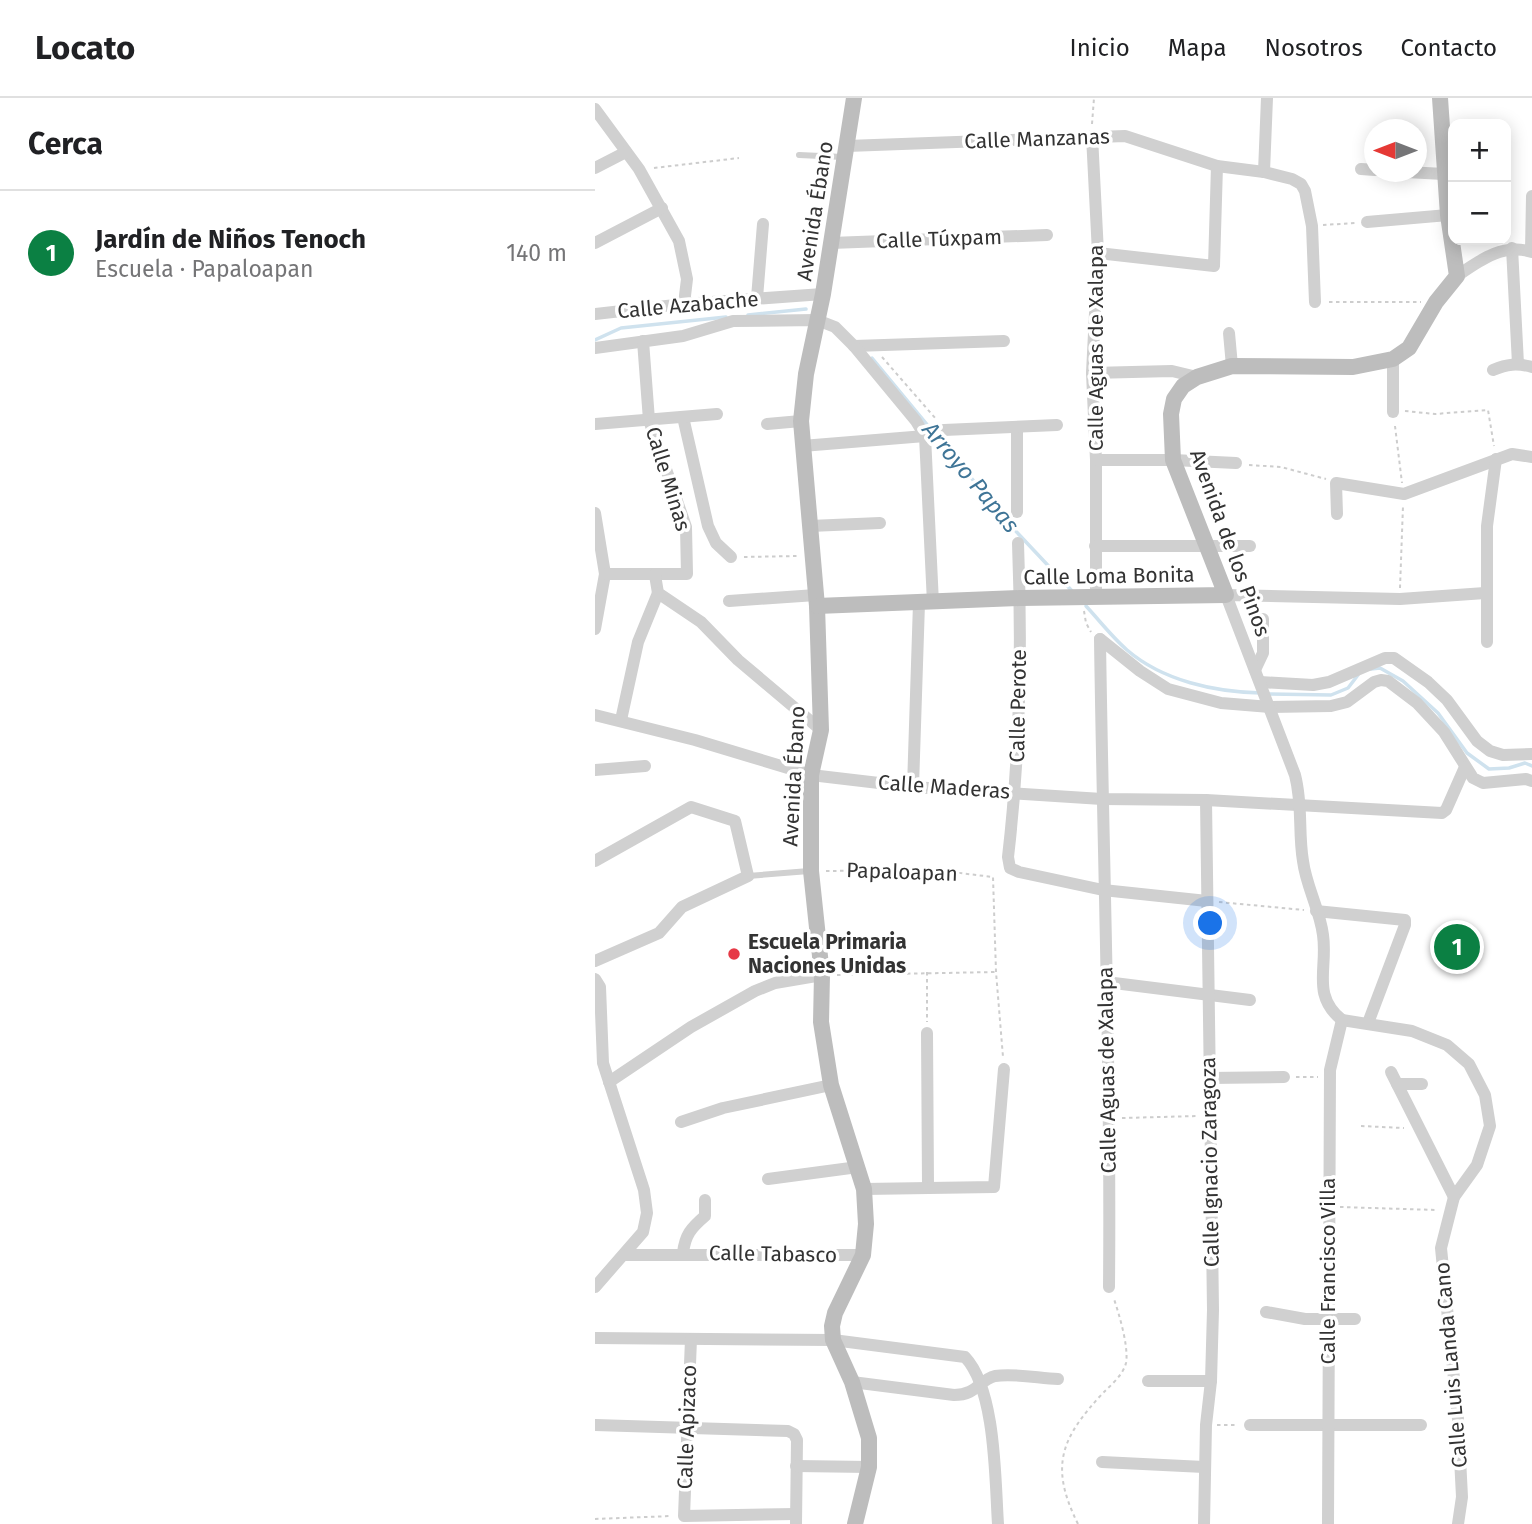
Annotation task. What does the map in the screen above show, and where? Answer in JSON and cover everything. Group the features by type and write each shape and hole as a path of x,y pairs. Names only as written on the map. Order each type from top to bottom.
{"main road":[{"name":"Avenida Ébano","path":"833,1340 835,1313 863,1255 866,1224 864,1189 831,1085 821,1022 822,975 811,871 811,775 821,730 816,600 801,421 806,374 823,294 855,98"},
{"path":"1440,98 1448,215"},
{"path":"1393,359 1409,348 1436,302 1457,276 1452,245"},
{"name":"Avenida de los Pinos","path":"1226,595 1173,460 1171,414 1174,398 1183,386 1198,377 1232,366 1353,367 1393,359"},
{"name":"Calle Loma Bonita","path":"816,600 926,603 1020,598 1226,595"},
{"path":"833,1340 852,1382 869,1438 869,1467 855,1524"}],"street":[{"path":"1264,172 1267,98"},
{"path":"595,109 639,169 679,241 687,279 684,303"},
{"name":"Calle Aguas de Xalapa","path":"1092,136 1098,253 1092,373 1096,597"},
{"name":"Calle Manzanas","path":"846,151 1125,136 1217,166 1264,172 1301,184 1312,226"},
{"path":"595,168 626,152"},
{"path":"1098,253 1214,266 1217,166"},
{"path":"1427,173 1444,174"},
{"path":"1457,276 1481,259 1512,248 1531,252 1532,196"},
{"path":"595,243 662,208"},
{"path":"1367,222 1448,215"},
{"path":"757,298 763,224"},
{"path":"1312,226 1315,302"},
{"name":"Calle Túxpam","path":"831,243 1047,235"},
{"path":"1512,248 1518,364"},
{"name":"Calle Azabache","path":"595,314 684,303 823,294"},
{"path":"595,348 683,336 733,321 817,320 835,327 855,346 916,421 935,433"},
{"path":"1229,333 1232,366"},
{"name":"Calle Minas","path":"643,341 649,420 686,527 687,574 655,575"},
{"path":"855,346 1004,341"},
{"path":"1393,359 1393,412"},
{"path":"1493,370 1503,365 1532,366"},
{"path":"1092,373 1172,371 1198,377"},
{"path":"595,424 717,414"},
{"path":"683,416 708,526 716,543 731,557"},
{"path":"767,424 801,421"},
{"path":"802,446 1057,425"},
{"path":"1017,428 1017,512"},
{"path":"913,787 935,433"},
{"path":"1337,514 1336,483 1404,494 1511,454 1532,457"},
{"path":"1487,642 1487,526 1496,459"},
{"path":"1095,460 1236,463"},
{"path":"595,513 605,573 595,629"},
{"path":"810,526 880,523"},
{"name":"Calle Perote","path":"1018,543 1020,598 1016,793 1008,858 1010,868 1103,890"},
{"path":"1095,546 1250,546"},
{"path":"605,573 655,575 658,593 638,642 621,720"},
{"path":"658,593 701,622 738,660 821,730"},
{"name":"Calle Loma Bonita","path":"1226,595 1400,599 1485,593"},
{"name":"Avenida de los Pinos","path":"1226,595 1295,775 1302,806 1303,862 1323,931 1324,999 1331,1011 1342,1020"},
{"path":"729,601 816,600"},
{"path":"1263,619 1263,690"},
{"name":"Calle Aguas de Xalapa","path":"1100,639 1103,890 1110,1118 1109,1287"},
{"path":"1100,639 1168,689 1220,703 1263,690 1329,682 1385,658 1394,658 1428,681 1447,700 1477,741 1490,751 1503,755 1532,754"},
{"path":"1263,690 1331,706 1347,702 1374,682 1388,681 1417,703 1444,732 1473,778 1483,783 1526,779 1532,781"},
{"name":"Calle Maderas","path":"595,715 621,720 811,775 913,787 1102,799 1206,800 1442,813 1446,810 1465,767"},
{"path":"595,770 645,766"},
{"name":"Calle Ignacio Zaragoza","path":"1203,1524 1213,1310 1206,800"},
{"path":"595,861 691,807 735,821 748,876 682,906 659,933 595,961"},
{"path":"1103,890 1207,901"},
{"path":"1316,911 1405,920 1368,1023"},
{"path":"609,1082 691,1027 755,991 775,983 822,975"},
{"path":"595,979 600,987 603,1063 643,1190 647,1213 643,1232 595,1287"},
{"path":"1106,982 1250,1000"},
{"name":"Calle Luis Landa Cano","path":"1342,1020 1412,1031 1447,1045 1469,1064 1485,1096 1490,1126 1476,1165 1454,1196 1441,1248 1458,1419 1462,1497 1458,1524"},
{"name":"Calle Francisco Villa","path":"1328,1524 1330,1077 1342,1020"},
{"path":"927,1034 928,1186"},
{"path":"864,1189 994,1187 1004,1069"},
{"path":"1209,1078 1284,1077"},
{"path":"1422,1084 1394,1078 1454,1196"},
{"path":"681,1122 723,1108 831,1085"},
{"path":"768,1179 857,1167"},
{"path":"683,1253 684,1238 705,1216 705,1200"},
{"name":"Calle Tabasco","path":"625,1255 863,1255"},
{"path":"1266,1312 1305,1319 1355,1320"},
{"path":"595,1338 833,1340 965,1357 974,1367 981,1385 992,1436 998,1524"},
{"name":"Calle Apizaco","path":"684,1516 691,1339"},
{"path":"852,1382 965,1395 995,1376 1058,1379"},
{"path":"1148,1381 1211,1381"},
{"path":"1250,1424 1421,1424"},
{"path":"595,1425 788,1431 794,1434 797,1440 796,1519 684,1516"},
{"path":"1102,1462 1205,1467"},
{"path":"796,1466 869,1467"}],"lane":[{"path":"799,155 846,151"},
{"path":"748,876 811,871"}],"path":[{"path":"1092,136 1094,98"},
{"path":"639,169 739,158"},
{"path":"1312,226 1367,222"},
{"path":"1315,302 1436,302"},
{"path":"872,346 935,433"},
{"path":"1393,412 1435,414 1488,410 1496,459"},
{"path":"1236,463 1280,467 1314,474 1336,483"},
{"path":"731,557 813,556"},
{"path":"1076,597 1084,610 1086,623 1100,639"},
{"name":"Papaloapan","path":"811,871 935,870 993,877 996,972"},
{"path":"1207,901 1316,911"},
{"path":"927,972 927,1034"},
{"path":"822,975 996,972 1004,1069"},
{"path":"1284,1077 1330,1077"},
{"path":"1110,1118 1209,1116"},
{"path":"1361,1126 1419,1129"},
{"path":"1329,1207 1450,1211"},
{"path":"1078,1524 1068,1505 1060,1468 1067,1439 1088,1410 1118,1378 1126,1363 1122,1325 1109,1287"},
{"path":"1206,1424 1250,1424"},
{"path":"595,1519 684,1516"}],"waterway":[{"name":"Arroyo Papas","path":"748,315 806,309"},
{"name":"Arroyo Papas","path":"595,340 621,328 726,317"},
{"name":"Arroyo Papas","path":"872,358 1011,526 1073,592"},
{"name":"Arroyo Papas","path":"1086,606 1127,650 1157,670 1208,687 1261,693"},
{"name":"Arroyo Papas","path":"1371,669 1380,668 1403,681 1438,713 1467,753 1489,769 1509,768 1525,763 1532,766"},
{"name":"Arroyo Papas","path":"1269,694 1331,695 1348,688 1358,675"}],"place":[{"name":"Jardín de Niños Tenoch","path":"1457,947"},
{"name":"Escuela Primaria Naciones Unidas","path":"734,954"}]}
